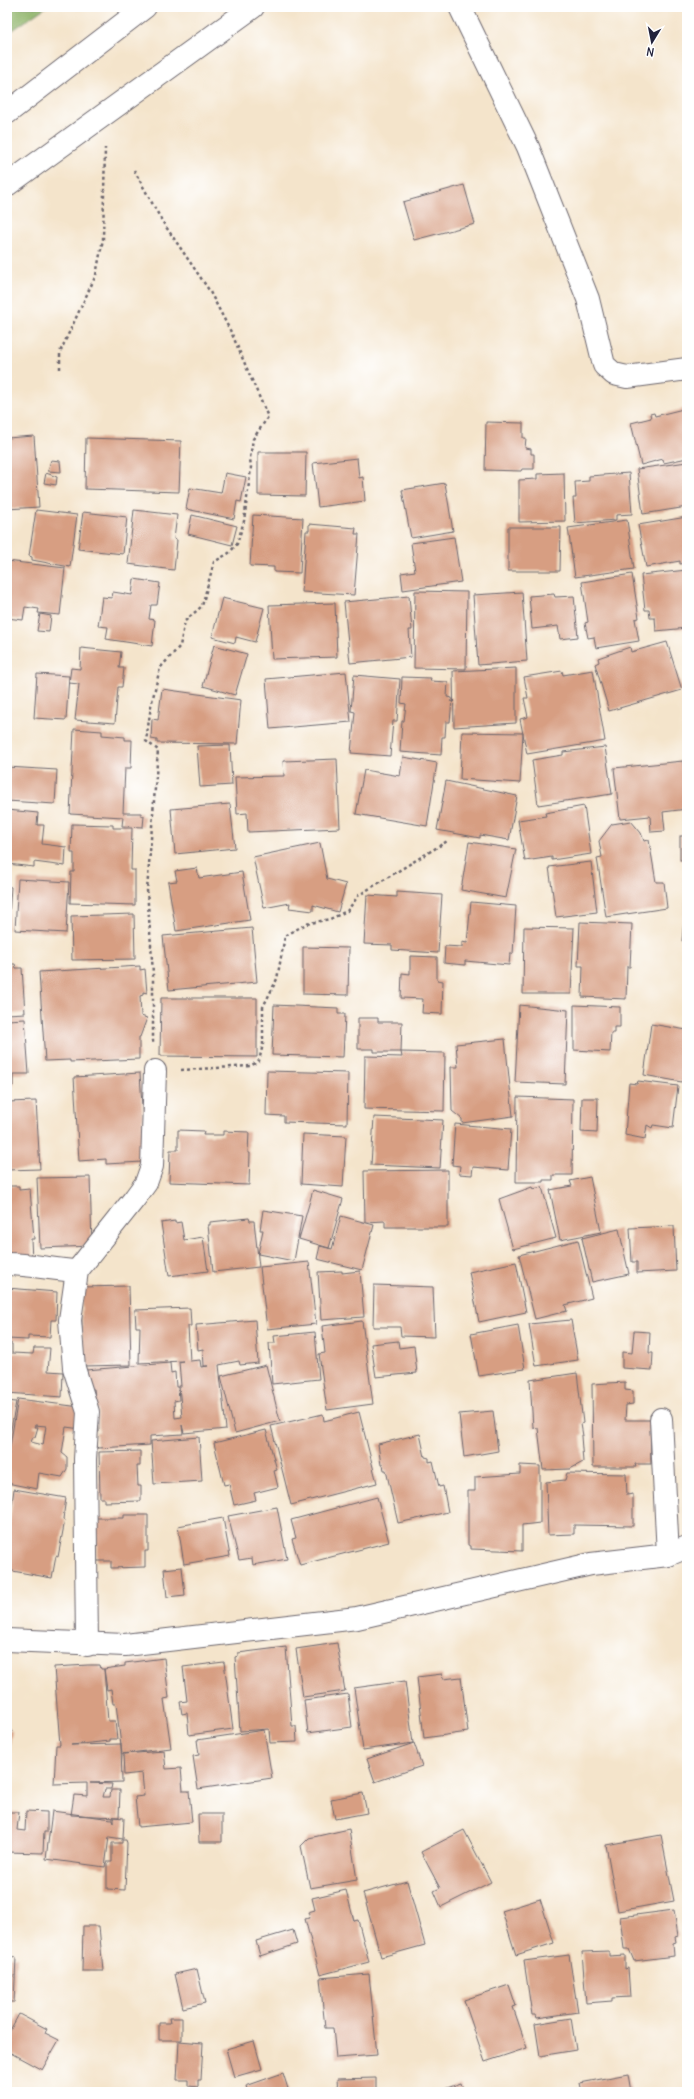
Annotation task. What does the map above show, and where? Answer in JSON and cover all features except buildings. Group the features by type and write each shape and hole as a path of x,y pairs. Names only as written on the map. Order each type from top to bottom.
{"street":[{"path":"7,113 145,7"},
{"path":"7,185 253,7"},
{"path":"460,7 530,154 588,299 604,365 614,374 627,377 687,369"},
{"path":"87,1645 85,1458 88,1412 74,1368 70,1320 77,1271 146,1183 152,1166 155,1071"},
{"path":"7,1264 26,1264 44,1269 77,1271"},
{"path":"7,1640 87,1645 125,1645 357,1618 591,1564 677,1551 661,1419"}],"path":[{"path":"60,369 60,352 96,275 100,257 103,239 106,114"},
{"path":"134,170 162,221 209,290 232,334 268,417 253,439 250,458 252,468 244,521 238,544 229,553 214,562 202,606 185,621 180,646 160,668 151,706 146,741 158,750 147,890 153,973 152,1023 155,1071 250,1066 260,1061 264,1044 264,1007 277,979 286,936 306,924 330,919 347,911 359,895 449,840"}],"green space":[{"path":"7,7 46,7 7,34"}]}
